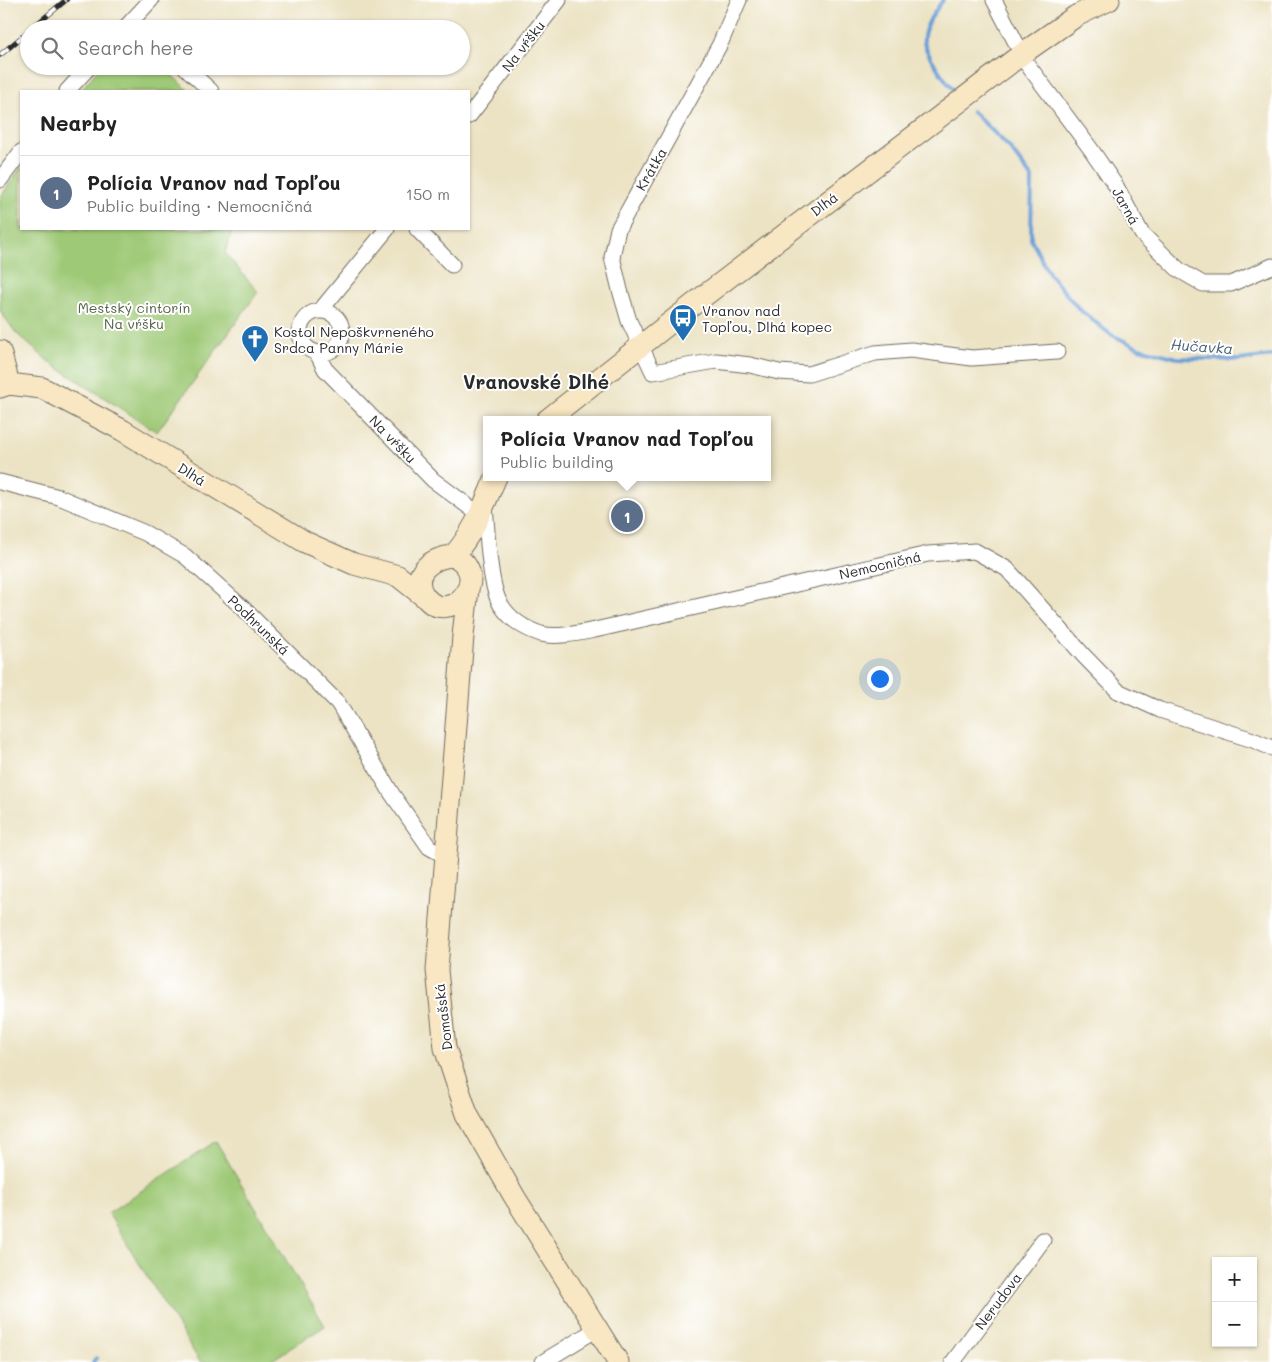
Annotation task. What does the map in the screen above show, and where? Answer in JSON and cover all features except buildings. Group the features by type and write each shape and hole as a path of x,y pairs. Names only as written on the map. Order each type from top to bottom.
{"street":[{"path":"131,20 151,0"},
{"name":"Na vŕšku","path":"470,115 559,0"},
{"name":"Krátka","path":"640,346 628,321 612,257 618,229 720,44 739,0"},
{"name":"Jarná","path":"994,0 1027,64 1116,186 1142,234 1178,270 1203,284 1231,284 1272,266"},
{"name":"Dlhá","path":"552,416 640,346 1022,54 1076,16 1109,0"},
{"path":"68,90 82,75"},
{"path":"194,75 210,90"},
{"path":"0,180 20,153"},
{"path":"320,311 386,230"},
{"path":"418,230 452,265"},
{"path":"320,311 328,311 340,321 343,329 342,337 339,345 333,350 326,353 317,353 308,349 305,345 300,336 300,330 309,315 320,311"},
{"path":"640,346 653,372 716,361 750,365 778,372 809,374 875,353 911,350 972,358 1057,352"},
{"path":"0,351 5,386"},
{"name":"Na vŕšku","path":"317,353 325,368 433,480 482,522"},
{"name":"Dlhá","path":"5,386 42,388 122,430 305,542 354,564 391,575"},
{"path":"453,556 482,522 495,481"},
{"name":"Podhrunská","path":"0,482 59,497 145,534 184,556 243,608 338,703 397,801 430,847 447,857"},
{"name":"Domašská","path":"482,522 468,580 438,970 445,1048 467,1114 514,1196 618,1362"},
{"name":"Nemocničná","path":"482,522 492,576 500,604 518,624 542,634 569,635 928,554 975,551 1007,569 1084,656 1118,691 1160,710 1272,748"},
{"path":"453,556 460,559 468,580 464,596 459,602 448,607 436,605 391,575 428,564 436,559 453,556"},
{"path":"426,598 421,591 420,581 428,564"},
{"path":"448,607 464,626"},
{"name":"Nerudova","path":"953,1362 1043,1240"},
{"path":"543,1362 597,1329"}],"green space":[{"path":"93,75 172,75 188,90 81,90"},
{"name":"Mestský cintorín Na vŕšku","path":"20,168 20,230 233,230 225,253 258,292 157,432 49,362 16,333 0,311 0,198"},
{"path":"216,1141 325,1326 269,1362 200,1362 108,1213"}],"waterway":[{"name":"Hučavka","path":"943,0 927,25 924,42 931,59 952,88"},
{"name":"Hučavka","path":"972,111 1008,146 1032,178 1031,239 1050,275 1079,309 1110,334 1139,348 1177,358 1239,360 1272,356"},
{"path":"93,1362 96,1358"}],"railway":[{"path":"42,20 66,0"},
{"path":"0,55 20,38"}],"place":[{"name":"Vranov nad Topľou, Dlhá kopec","path":"683,342"},
{"name":"Kostol Nepoškvrneného Srdca Panny Márie","path":"255,363"},
{"name":"Polícia Vranov nad Topľou","path":"627,516"}],"district":[{"name":"Vranovské Dlhé","path":"536,381"}]}
